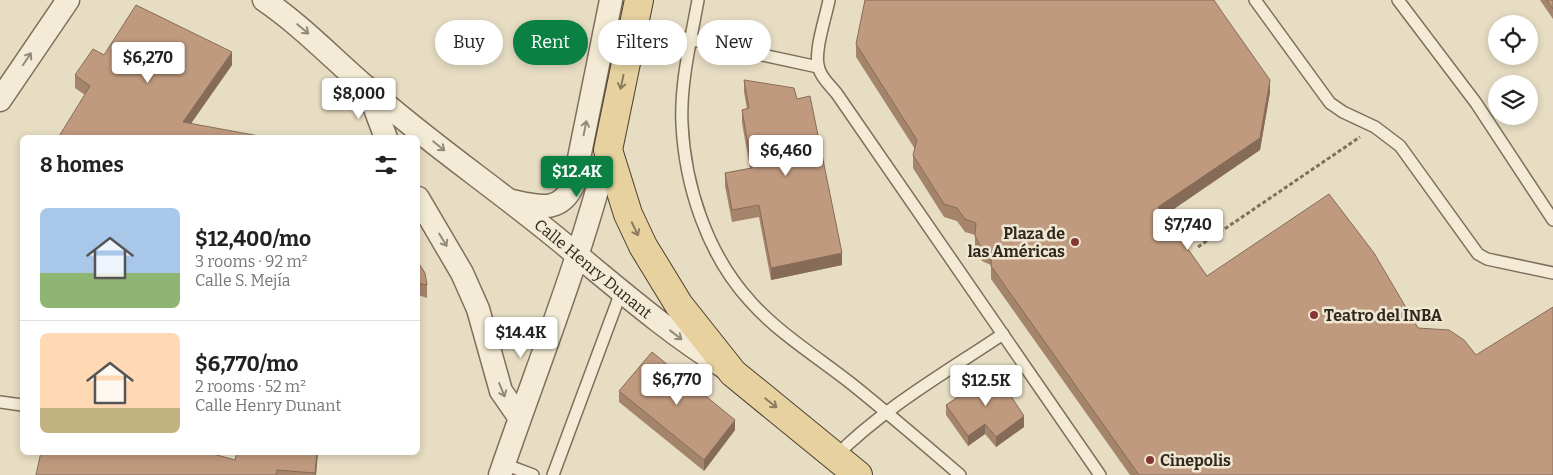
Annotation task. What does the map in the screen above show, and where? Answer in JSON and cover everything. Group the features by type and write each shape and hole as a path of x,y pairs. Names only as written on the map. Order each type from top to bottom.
{"main road":[{"path":"635,20 639,0"},
{"path":"625,65 608,150 628,214 643,246 679,305 733,373"},
{"name":"Calle Henry Dunant","path":"733,373 858,475"}],"street":[{"path":"0,100 68,0"},
{"path":"506,200 546,206 560,203 570,194 574,183 611,0"},
{"name":"Calle Henry Dunant","path":"275,3 367,89 690,346 733,373"},
{"path":"367,89 385,135"},
{"path":"502,470 578,256 608,150"},
{"path":"420,201 462,273 478,309 500,391 520,417"}],"lane":[{"path":"698,0 682,97 684,152 695,198 707,234 727,272 750,302 783,331 888,413 960,475"},
{"path":"829,0 818,56 818,67 823,77 837,94 1100,475"},
{"path":"1255,0 1330,103 1343,112 1375,127 1400,146 1478,254 1487,259 1553,273"},
{"path":"1398,0 1476,103 1553,220"},
{"path":"687,39 818,67"},
{"path":"553,475 614,307 622,292"},
{"path":"836,456 851,440 1002,334"},
{"path":"0,402 20,405"},
{"path":"502,470 533,475"}],"path":[{"path":"1198,247 1375,127"}],"building":[{"name":"Plaza de las Américas","path":"865,0 1214,0 1270,80 1260,138 1158,207 1207,276 1329,194 1374,253 1418,328 1449,330 1464,340 1476,355 1553,307 1553,475 1139,475 991,266 992,253 982,249 975,236 976,223 965,219 957,208 944,204 913,155 917,140 856,44"},
{"path":"1547,0 1553,0 1553,9"},
{"path":"136,5 232,52 183,122 254,135 60,135 90,86 75,75 93,49 104,55"},
{"path":"744,80 794,88 797,99 810,96 842,253 771,268 759,205 732,210 725,173 752,168 742,110 749,108"},
{"path":"420,265 425,273 427,285 420,283"},
{"path":"652,352 735,420 704,460 619,391"},
{"path":"995,372 1024,416 996,437 985,424 968,436 946,405"},
{"path":"40,455 217,455 235,460 236,455 317,455 315,473 277,470 276,475 36,475"}],"place":[{"name":"Plaza de las Américas","path":"1075,242"},
{"name":"Teatro del INBA","path":"1314,315"},
{"name":"Cinepolis","path":"1150,460"}]}
